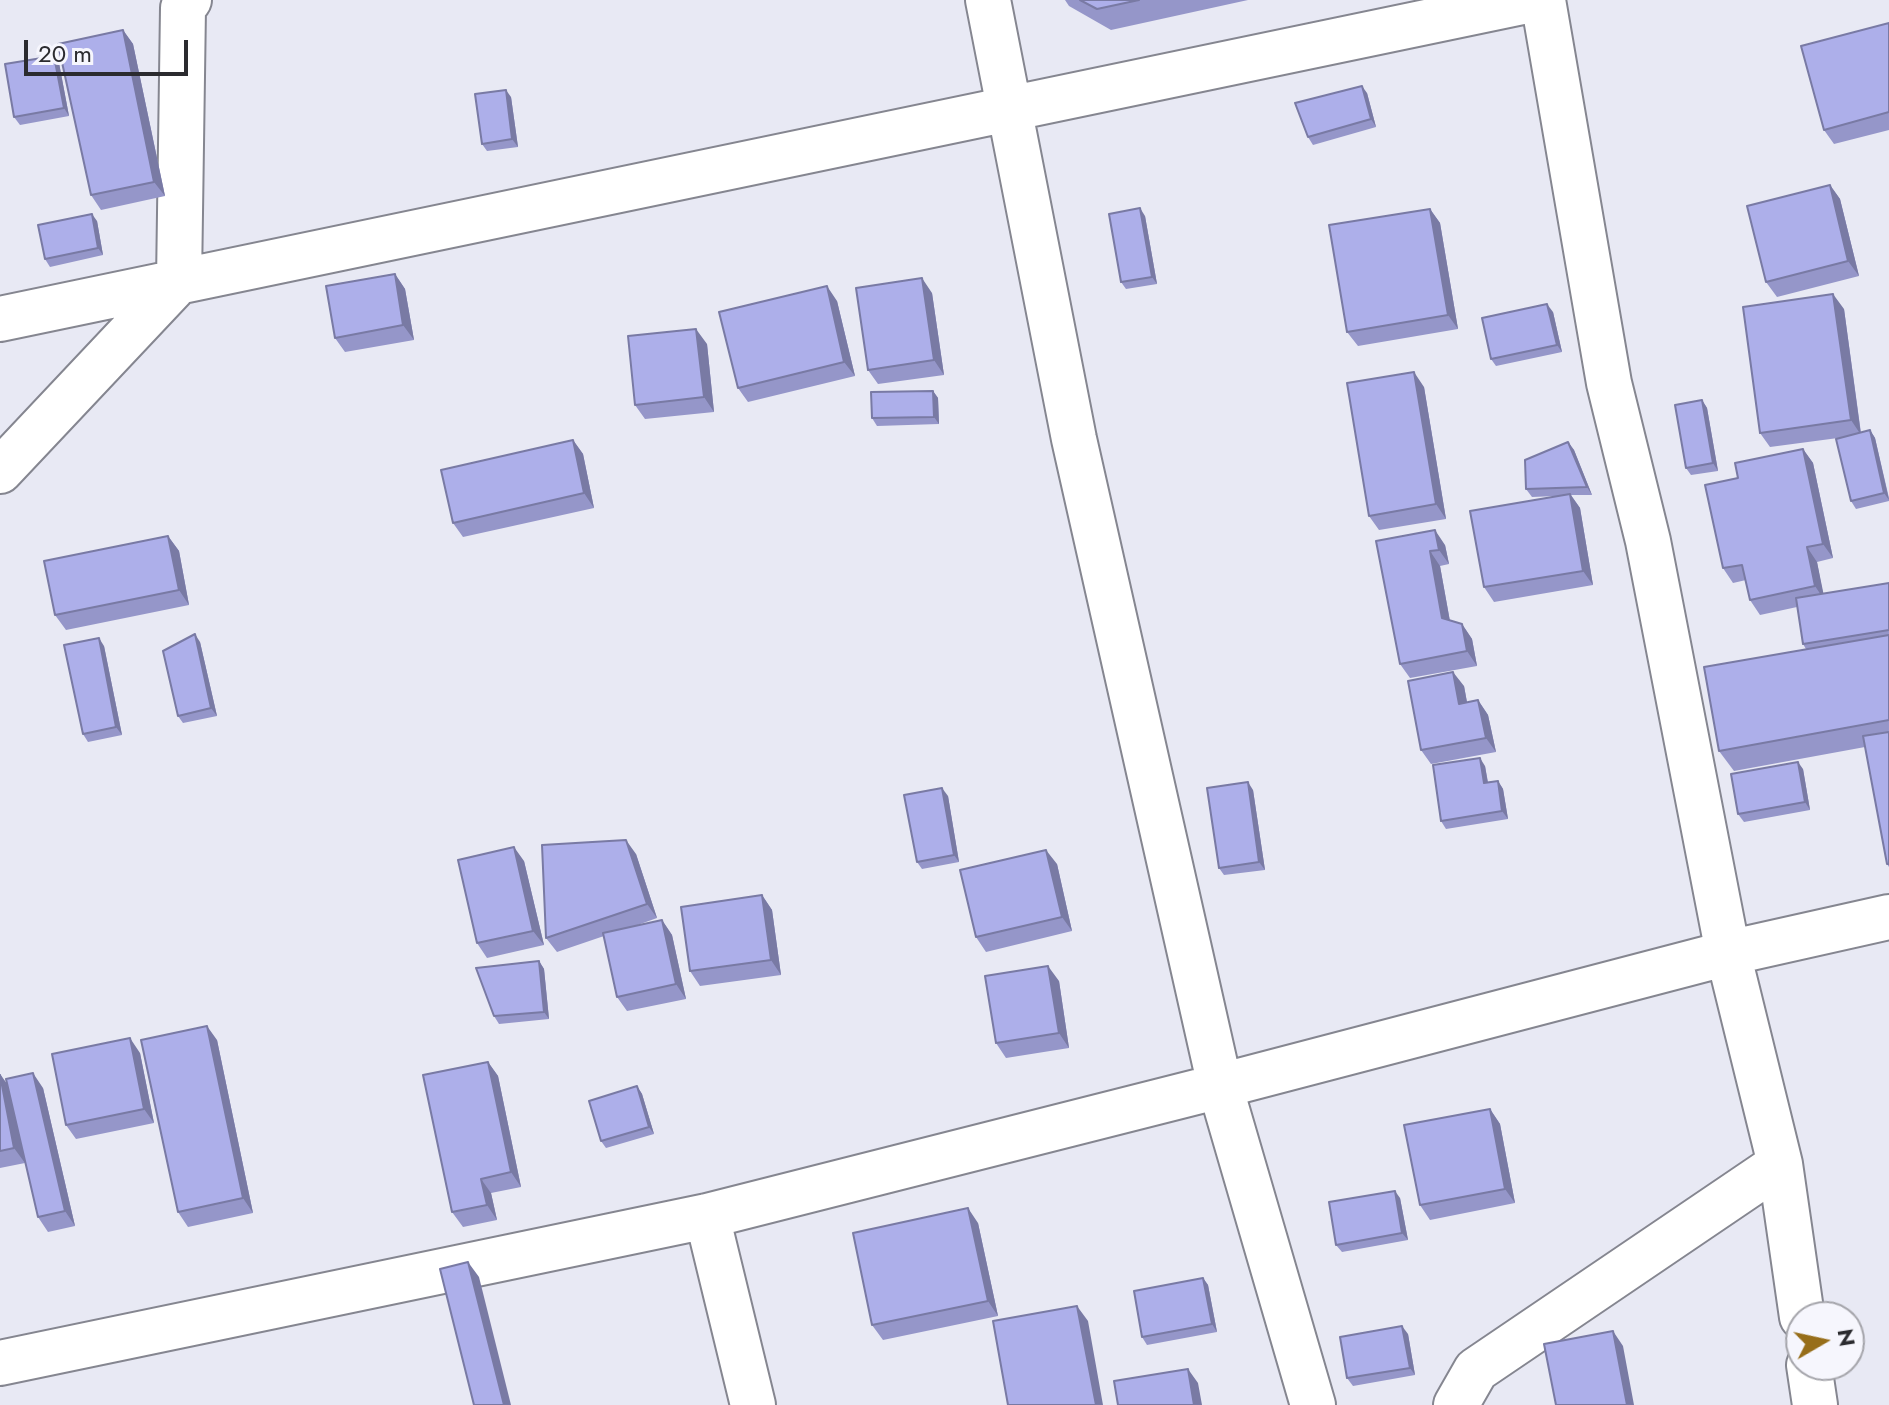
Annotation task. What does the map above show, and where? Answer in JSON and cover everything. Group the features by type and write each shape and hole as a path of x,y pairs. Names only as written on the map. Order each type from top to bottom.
{"street":[{"path":"0,471 179,281 183,8 189,0"},
{"path":"988,0 1074,439 1220,1086 1313,1405"},
{"path":"0,319 1532,0"},
{"path":"1543,0 1609,383 1648,541 1728,953 1780,1164 1800,1301"},
{"path":"0,1363 707,1216 1728,953 1889,917"},
{"path":"1456,1405 1476,1370 1780,1164"},
{"path":"707,1216 753,1405"},
{"path":"1811,1381 1815,1405"}],"building":[{"path":"1080,0 1139,0 1097,9"},
{"path":"1889,23 1889,112 1824,130 1801,46"},
{"path":"123,30 154,182 91,195 58,44"},
{"path":"54,56 64,108 14,117 5,64"},
{"path":"1362,86 1371,119 1308,137 1295,103"},
{"path":"506,90 512,139 482,144 475,94"},
{"path":"1830,185 1848,261 1766,282 1747,206"},
{"path":"1140,208 1152,277 1121,282 1109,214"},
{"path":"1430,209 1448,315 1347,332 1329,225"},
{"path":"92,214 98,248 45,259 38,225"},
{"path":"395,274 403,325 335,338 326,286"},
{"path":"922,278 934,360 868,370 856,288"},
{"path":"827,286 844,362 738,388 719,312"},
{"path":"1833,294 1851,420 1760,433 1743,307"},
{"path":"1547,304 1557,345 1491,359 1482,318"},
{"path":"696,329 704,397 635,405 628,336"},
{"path":"1414,372 1436,504 1369,516 1347,383"},
{"path":"933,391 934,417 872,418 871,392"},
{"path":"1702,400 1713,463 1686,468 1675,405"},
{"path":"1870,430 1884,493 1851,501 1836,439"},
{"path":"573,440 584,493 453,523 441,470"},
{"path":"1568,442 1587,487 1526,489 1525,460"},
{"path":"1803,449 1823,544 1807,547 1815,586 1750,600 1742,565 1723,568 1705,485 1738,478 1735,463"},
{"path":"1570,494 1583,571 1484,587 1470,511"},
{"path":"1435,530 1439,550 1430,551 1442,618 1462,624 1467,651 1400,664 1376,541"},
{"path":"168,536 179,590 55,615 44,561"},
{"path":"1889,583 1889,630 1803,644 1796,598"},
{"path":"195,634 211,708 178,716 163,651"},
{"path":"1889,635 1889,720 1719,751 1704,667"},
{"path":"99,638 116,727 83,734 64,645"},
{"path":"1453,672 1459,704 1478,700 1486,738 1421,750 1408,681"},
{"path":"1889,732 1889,864 1887,864 1863,736"},
{"path":"1480,758 1484,783 1498,781 1502,811 1441,821 1433,765"},
{"path":"1798,762 1805,802 1738,814 1731,774"},
{"path":"1248,782 1259,862 1219,868 1207,788"},
{"path":"942,788 954,855 917,862 904,795"},
{"path":"626,840 647,904 546,938 542,845"},
{"path":"514,847 533,931 477,943 458,860"},
{"path":"1046,850 1062,917 976,937 960,870"},
{"path":"762,895 771,960 690,971 681,907"},
{"path":"662,920 676,984 617,997 603,933"},
{"path":"539,961 544,1012 494,1016 476,968"},
{"path":"1048,966 1059,1033 996,1043 985,976"},
{"path":"207,1026 243,1198 178,1212 141,1040"},
{"path":"130,1038 144,1109 66,1125 52,1054"},
{"path":"488,1062 511,1172 481,1179 487,1205 452,1212 423,1075"},
{"path":"33,1073 65,1211 38,1217 6,1079"},
{"path":"0,1075 14,1148 0,1151"},
{"path":"637,1086 649,1127 601,1141 589,1101"},
{"path":"1490,1109 1505,1189 1420,1205 1404,1125"},
{"path":"1395,1191 1402,1233 1336,1245 1329,1202"},
{"path":"968,1208 988,1301 872,1325 853,1233"},
{"path":"468,1262 504,1405 474,1405 440,1269"},
{"path":"1203,1278 1212,1324 1142,1337 1134,1291"},
{"path":"1077,1306 1096,1405 1008,1405 993,1321"},
{"path":"1402,1326 1410,1368 1347,1378 1340,1337"},
{"path":"1613,1331 1627,1405 1556,1405 1544,1344"},
{"path":"1188,1369 1194,1405 1118,1405 1114,1381"}]}
